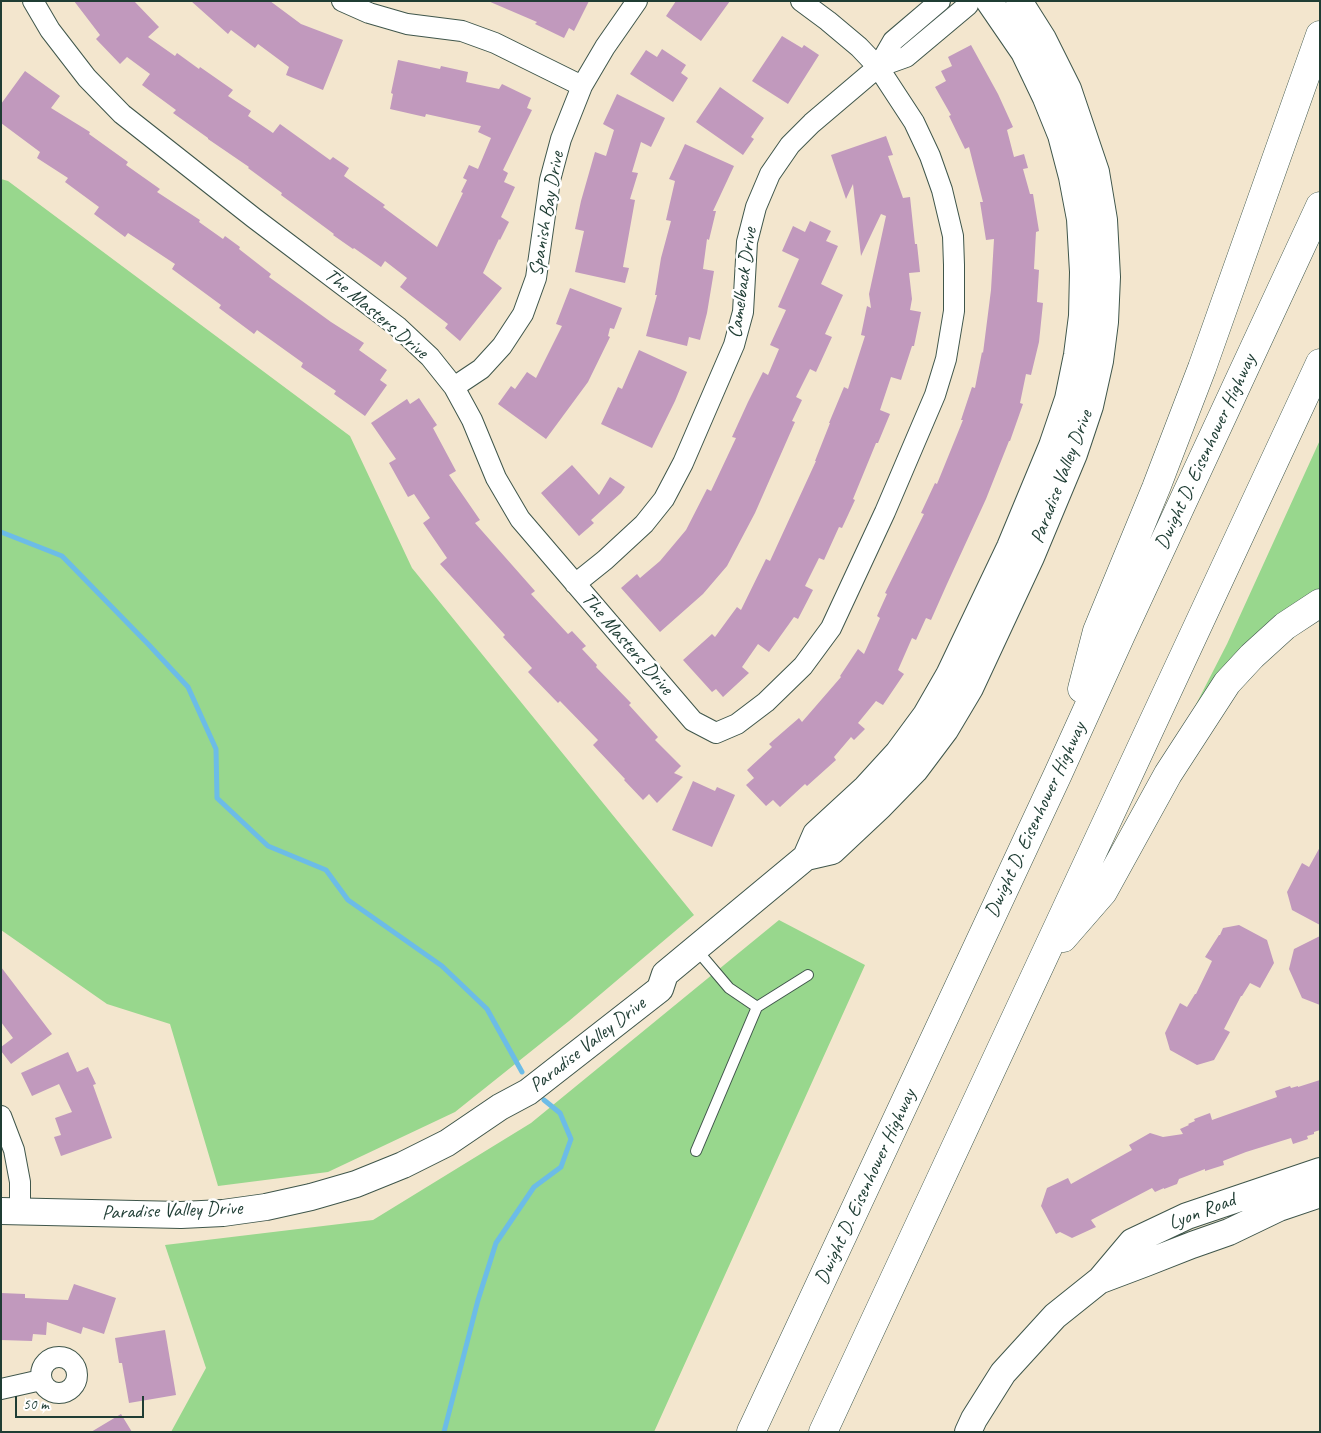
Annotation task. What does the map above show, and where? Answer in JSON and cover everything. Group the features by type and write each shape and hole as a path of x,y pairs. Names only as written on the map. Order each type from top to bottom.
{"highway":[{"path":"1058,774 1097,631 1156,488 1202,368 1320,35"},
{"name":"Dwight D. Eisenhower Highway","path":"751,1432 1320,206"},
{"path":"823,1432 1320,363"},
{"path":"1043,962 1103,892 1168,774 1227,684 1252,656 1285,626 1320,603"}],"street":[{"name":"The Masters Drive","path":"33,1 50,30 87,78 122,114 254,218 398,327 430,357 454,388 472,420 496,478 520,518 693,721 716,733 737,724 766,702 803,666 831,628 885,512 935,395 946,359 954,311 953,236 942,190 930,156 914,122 878,67"},
{"path":"342,1 368,13 407,24 462,31 495,42 582,86"},
{"name":"Spanish Bay Drive","path":"454,388 481,369 502,346 523,314 536,278 550,180 561,139 582,86 604,47 637,1"},
{"path":"800,1 828,21 878,67"},
{"name":"Camelback Drive","path":"575,584 605,560 644,524 664,499 683,463 734,345 743,312 747,242 756,207 770,174 790,146 812,123 878,67 893,41 940,1"},
{"name":"Camelback Drive","path":"878,67 906,57 968,5 969,1"},
{"name":"Paradise Valley Drive","path":"10,1211 181,1215 223,1213 311,1197 356,1184 403,1166 447,1143 500,1107 528,1092 660,990 665,974 806,857 816,834 866,788 898,753 926,715 949,675 1010,548 1052,446 1068,399 1077,356 1082,316 1083,272 1080,219 1061,135 1024,52 989,1"},
{"name":"Paradise Valley Drive","path":"806,857 832,851 915,770 945,730 970,688 1031,557 1074,454 1090,406 1100,361 1105,322 1107,277 1104,220 1096,172 1068,89 1043,39 1019,1"},
{"path":"1,1116 14,1150 20,1182 10,1211"},
{"name":"Lyon Road","path":"968,1432 1003,1373 1055,1316 1100,1280 1132,1242 1187,1216 1320,1171"},
{"name":"Lyon Road","path":"1100,1280 1229,1232 1279,1208 1320,1194"},
{"path":"1,1389 41,1380"}],"lane":[{"path":"696,949 729,988 756,1007"},
{"path":"696,1150 756,1007 808,975"}],"green space":[{"path":"1,179 8,181 350,436 412,568 694,915 569,1021 455,1112 328,1172 218,1186 170,1024 107,1004 1,930"},
{"path":"1320,440 1320,594 1189,718 1227,644"},
{"path":"779,920 865,965 654,1432 171,1432 206,1368 165,1245 373,1220 531,1123"}],"building":[{"path":"74,1 134,1 159,27 148,37 175,56 177,53 199,69 200,67 233,90 228,96 251,111 248,116 273,133 280,124 330,160 333,157 349,168 344,176 385,205 383,207 437,247 463,193 461,192 467,180 463,178 469,165 478,169 491,138 478,132 481,126 426,114 425,117 390,109 393,94 391,93 398,60 440,69 441,66 468,72 466,82 499,89 502,84 531,98 527,108 532,110 503,170 508,173 504,182 515,187 501,217 509,222 483,273 502,288 460,341 445,328 448,324 400,287 407,278 385,261 381,267 333,235 281,195 282,193 249,167 173,113 176,110 142,85 150,74 127,57 120,64 96,39 100,35"},
{"path":"191,1 270,1 301,24 343,40 323,90 286,75 289,67 258,44 255,48 231,30 228,34"},
{"path":"488,1 589,1 574,31 569,28 564,38 535,24 537,22"},
{"path":"676,1 730,1 701,41 666,16"},
{"path":"782,36 802,48 804,45 819,55 788,104 752,81"},
{"path":"971,45 998,94 1013,127 1007,130 1014,157 1024,154 1028,168 1023,169 1030,194 1033,194 1039,231 1036,232 1034,269 1039,270 1037,302 1043,303 1039,342 1031,375 1026,374 1020,403 1023,404 986,499 931,620 926,618 916,640 912,638 898,670 904,674 883,705 876,701 858,723 865,729 854,740 851,737 834,757 836,760 807,786 805,784 780,807 773,800 766,806 746,785 754,778 747,770 772,747 769,744 799,718 802,722 841,677 858,649 864,654 880,618 877,616 887,594 885,593 924,514 921,513 935,483 937,484 963,420 961,420 972,387 975,388 983,353 991,290 994,239 986,240 980,202 983,202 969,147 965,149 949,116 951,115 935,87 946,81 941,71 952,66 948,57"},
{"path":"662,49 686,65 681,73 688,78 673,102 630,74 646,50 657,57"},
{"path":"25,71 60,96 51,108 90,132 89,134 128,162 126,165 160,189 157,192 200,220 199,222 223,239 225,236 240,247 239,249 271,274 269,277 331,322 364,343 359,350 387,370 380,380 387,385 365,416 334,394 336,391 301,367 303,363 257,330 254,334 219,308 221,305 172,269 175,264 128,233 125,237 94,214 99,207 65,182 68,178 37,158 40,152 1,123 1,104"},
{"path":"720,87 764,118 751,137 754,139 743,155 696,122"},
{"path":"617,94 665,118 651,147 641,142 632,172 638,173 630,199 635,200 623,267 629,268 625,283 575,272 584,231 575,229 581,201 595,152 606,156 614,130 603,124"},
{"path":"886,136 893,155 888,156 903,198 910,197 915,244 917,244 920,272 909,273 912,299 910,310 921,312 914,346 912,346 901,380 891,377 880,410 890,414 878,443 876,443 853,499 855,500 842,528 839,527 824,560 819,558 805,586 813,590 798,619 794,617 769,652 758,644 742,667 749,673 723,697 716,689 712,692 683,660 712,634 715,637 737,607 741,610 766,559 770,561 816,461 844,387 848,389 865,336 861,335 867,306 871,308 869,294 886,216 881,214 861,256 853,184 846,199 831,155"},
{"path":"685,144 734,166 713,211 716,211 709,240 707,239 703,269 714,271 700,340 689,337 687,346 646,336 657,295 655,295 661,258 671,221 666,220 675,181 669,179"},
{"path":"810,221 831,231 826,241 838,246 821,284 843,295 825,334 832,337 816,372 810,369 796,397 802,400 792,421 795,422 755,513 727,566 703,594 660,632 621,588 637,574 640,578 660,561 686,530 707,489 711,491 736,438 732,437 748,402 763,372 768,375 779,349 770,345 786,310 778,307 799,259 782,251 793,226 805,232"},
{"path":"570,288 622,308 614,329 610,328 608,336 610,337 588,382 546,439 498,404 511,386 515,389 527,372 536,378 562,326 556,324"},
{"path":"639,350 687,372 652,448 601,424 618,387 622,389"},
{"path":"419,398 437,425 433,428 456,471 449,475 480,520 475,523 535,591 531,594 568,634 572,631 586,646 582,649 597,665 596,667 631,703 629,705 658,737 655,740 681,766 674,773 683,777 657,803 649,794 643,800 624,780 593,745 598,740 528,672 532,668 503,637 505,635 440,564 447,558 423,523 430,518 414,494 408,497 389,463 396,459 371,423 407,399 410,404"},
{"path":"572,465 599,495 610,477 625,487 621,493 591,520 594,523 579,536 541,493"},
{"path":"693,781 715,791 717,787 735,795 712,847 672,830"},
{"path":"1320,847 1320,925 1292,910 1287,892 1302,863 1309,867"},
{"path":"1239,925 1267,940 1274,963 1260,988 1250,983 1241,996 1224,1029 1230,1032 1214,1060 1197,1065 1170,1050 1165,1033 1180,1003 1187,1007 1196,994 1212,961 1205,957 1223,928"},
{"path":"1320,936 1320,1005 1302,998 1289,969 1294,949"},
{"path":"1,967 52,1034 11,1064 1,1051 1,1047 13,1038 1,1022"},
{"path":"68,1052 77,1072 88,1067 96,1084 93,1085 112,1138 61,1156 54,1137 61,1135 55,1118 72,1112 59,1084 32,1096 21,1073"},
{"path":"1320,1080 1320,1130 1307,1136 1308,1139 1293,1144 1291,1138 1246,1152 1223,1161 1224,1165 1205,1171 1205,1169 1179,1179 1177,1184 1164,1189 1155,1192 1152,1188 1091,1220 1096,1227 1072,1238 1060,1232 1056,1234 1041,1206 1047,1188 1068,1178 1071,1184 1132,1150 1129,1145 1150,1133 1163,1137 1183,1134 1180,1129 1195,1121 1194,1119 1210,1113 1212,1120 1277,1097 1275,1091 1290,1086 1291,1088 1298,1087"},
{"path":"74,1284 116,1298 104,1334 83,1327 81,1334 47,1322 46,1335 33,1334 32,1341 1,1340 1,1293 25,1294 25,1298 68,1300"},
{"path":"165,1330 176,1395 129,1403 122,1363 119,1363 115,1338"},
{"path":"121,1414 132,1432 91,1432"}],"waterway":[{"path":"1,532 62,556 188,687 216,749 217,798 268,846 326,870 348,900 442,966 487,1009 522,1072"},
{"path":"444,1432 478,1300 496,1243 534,1187 561,1167 571,1139 560,1113 544,1100"}]}
